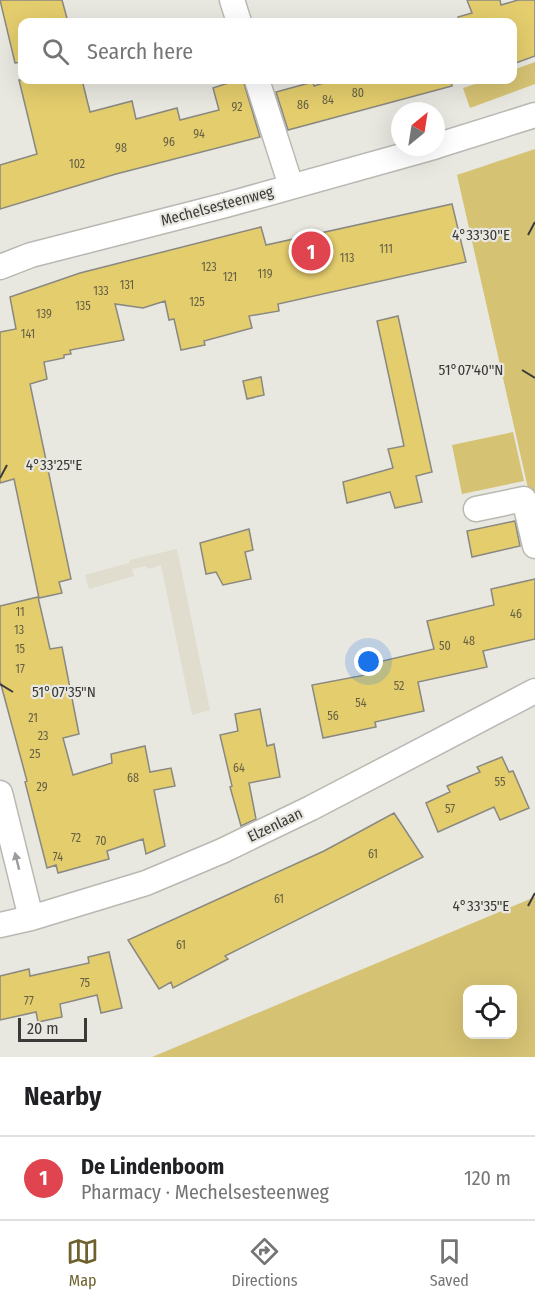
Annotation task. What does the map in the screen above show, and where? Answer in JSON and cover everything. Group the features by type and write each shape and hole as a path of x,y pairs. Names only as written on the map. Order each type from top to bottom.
{"street":[{"path":"232,0 238,18"},
{"path":"258,84 291,186"},
{"name":"Mechelsesteenweg","path":"445,144 535,115"},
{"name":"Mechelsesteenweg","path":"0,267 31,255 402,156"},
{"path":"476,509 524,499 535,546"},
{"name":"Elzenlaan","path":"0,925 31,918 146,883 222,851 320,803 535,690"},
{"path":"0,793 31,918"}],"shaded area":[{"path":"535,62 535,84 470,108 463,88 475,84 517,84 517,69"},
{"path":"535,149 535,519 457,175"},
{"path":"513,432 524,481 462,494 452,445"},
{"path":"177,549 210,710 192,715 161,565 148,569 146,566 132,569 134,576 89,589 85,575 129,563 130,560"},
{"path":"535,897 535,1057 152,1057"}],"building":[{"path":"0,0 62,0 67,18 18,18 18,63 15,63"},
{"path":"467,0 500,0 501,5 518,0 535,0 535,56 517,63 517,18 458,18 472,13"},
{"path":"20,84 83,84 90,112 132,101 136,119 177,108 180,120 219,110 213,88 225,84 244,84 260,137 116,174 0,209 0,165 37,154"},
{"path":"314,84 314,86 320,84 452,84 452,86 288,130 276,92"},
{"path":"452,204 466,262 278,304 279,311 249,316 252,328 204,341 205,345 181,350 174,319 169,320 165,301 143,308 115,304 124,340 70,350 71,354 64,355 64,358 44,362 47,379 30,384 71,579 59,582 62,593 39,598 14,479 0,483 0,332 16,329 10,297 80,273 261,227 266,245"},
{"path":"398,316 432,472 416,476 422,502 395,508 390,492 347,503 343,482 393,468 388,449 404,446 377,321"},
{"path":"261,377 264,395 247,399 243,381"},
{"path":"515,521 520,546 472,557 467,531"},
{"path":"249,529 253,550 245,552 251,579 223,585 216,572 206,574 200,543"},
{"path":"535,579 535,639 483,651 487,667 418,682 424,711 375,722 376,727 323,738 312,685 376,673 374,663 434,649 427,621 494,605 491,589"},
{"path":"38,597 50,649 62,647 79,734 63,738 73,775 112,763 111,754 145,746 150,772 171,768 175,786 154,790 165,846 146,854 143,839 107,851 109,859 58,873 56,865 47,868 25,782 27,781 0,681 0,606"},
{"path":"260,709 267,746 274,744 280,777 249,783 256,819 241,826 230,787 232,786 220,735 238,731 235,714"},
{"path":"502,757 509,772 513,771 529,808 500,820 494,807 438,832 426,803 450,792 447,786 480,772 477,767"},
{"path":"394,813 423,857 225,956 228,959 173,988 171,982 159,989 128,940 324,851"},
{"path":"109,952 122,1008 101,1013 97,995 60,1004 62,1017 38,1022 36,1012 0,1020 0,976 29,969 30,976 89,963 88,957"}],"place":[{"name":"De Lindenboom","path":"311,251"}]}
